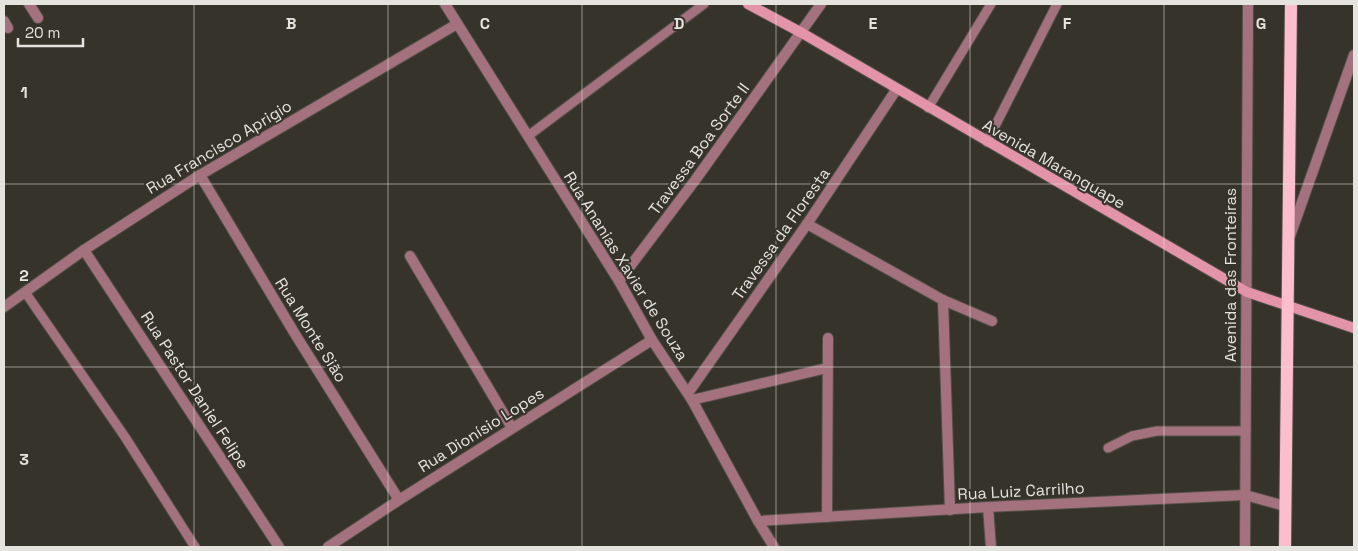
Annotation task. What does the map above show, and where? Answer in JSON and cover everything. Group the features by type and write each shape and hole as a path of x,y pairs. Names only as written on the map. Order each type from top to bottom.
{"main road":[{"name":"Avenida Maranguape","path":"748,4 802,33 896,90 1247,292 1354,328"},
{"path":"1285,547 1291,4"}],"street":[{"path":"29,4 38,18"},
{"name":"Rua Ananias Xavier de Souza","path":"445,4 619,281 652,340 690,396 774,547"},
{"name":"Travessa Boa Sorte II","path":"619,281 696,179 821,4"},
{"name":"Avenida das Fronteiras","path":"1245,547 1248,4"},
{"name":"Rua Francisco Aprigio","path":"4,307 84,250 200,175 457,24"},
{"path":"1288,242 1354,55"},
{"name":"Travessa da Floresta","path":"690,396 896,90"},
{"name":"Rua Monte Sião","path":"200,175 295,334 399,500"},
{"path":"807,224 943,300 992,321"},
{"name":"Rua Pastor Daniel Felipe","path":"84,250 279,547"},
{"path":"410,256 512,428"},
{"path":"943,300 950,510"},
{"path":"828,338 828,517"},
{"name":"Rua Dionísio Lopes","path":"328,547 652,340"},
{"path":"690,396 827,368"},
{"name":"Rua Luiz Carrilho","path":"758,521 988,507 1245,495 1285,506"},
{"path":"988,507 991,547"}],"lane":[{"path":"528,136 704,4"},
{"path":"928,108 991,4"},
{"path":"987,142 1057,4"},
{"path":"25,292 125,437 195,547"},
{"path":"1108,448 1132,436 1157,431 1246,431"}]}
